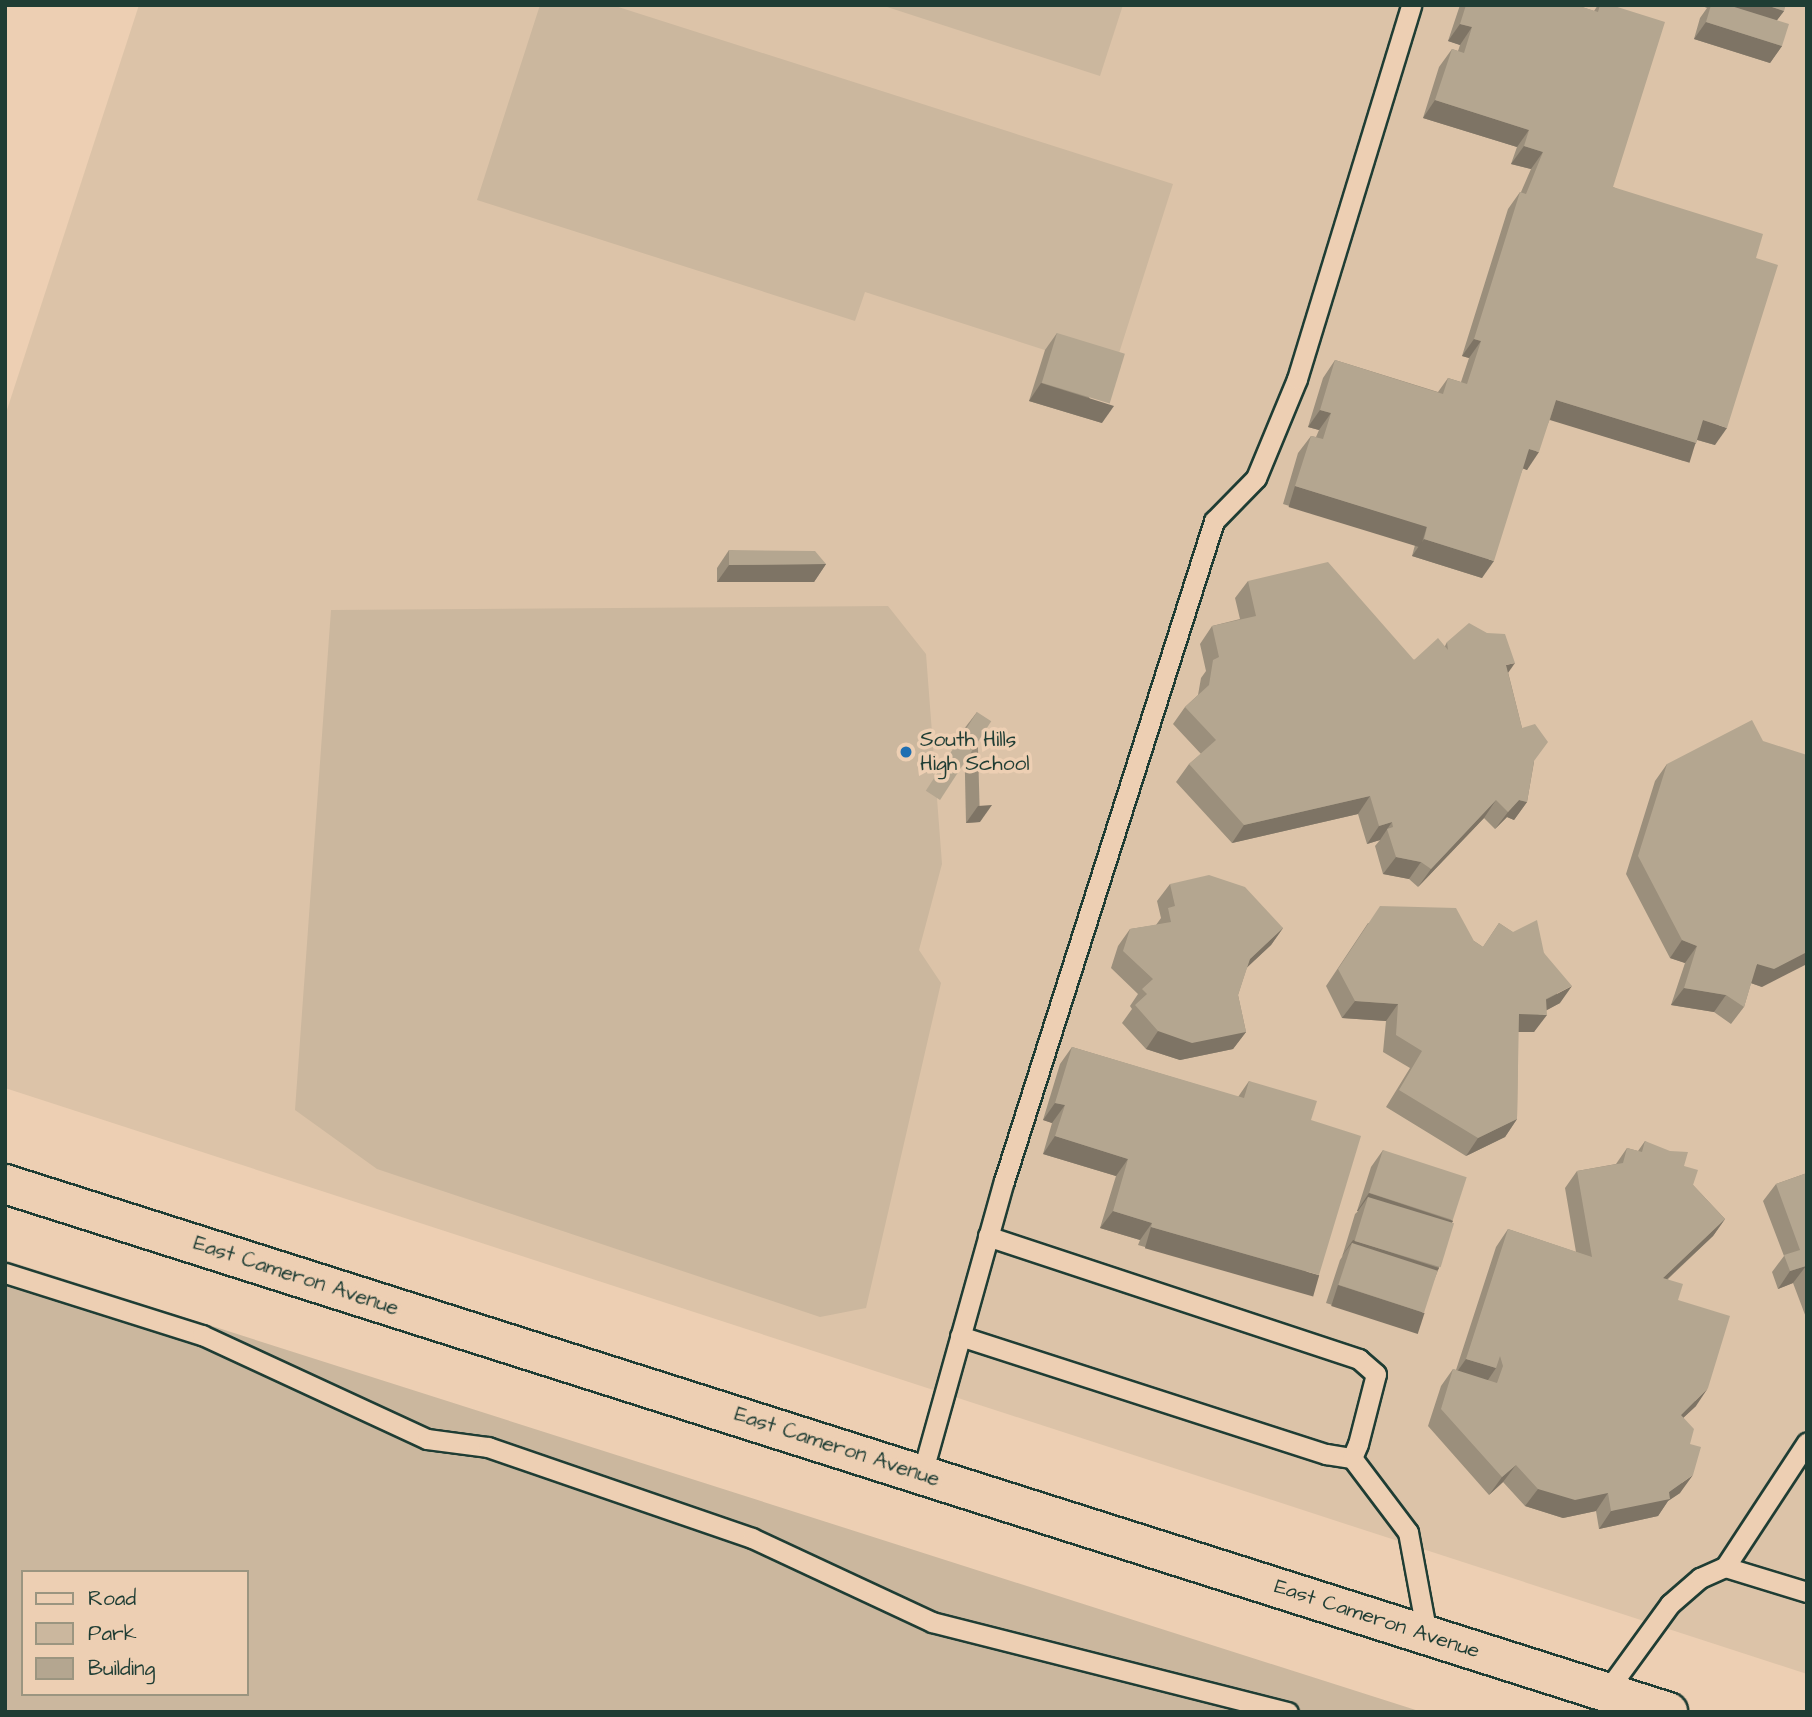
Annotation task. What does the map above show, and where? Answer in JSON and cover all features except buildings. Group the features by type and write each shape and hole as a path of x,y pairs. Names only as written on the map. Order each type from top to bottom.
{"main road":[{"name":"East Cameron Avenue","path":"5,1184 1668,1712"}],"lane":[{"path":"922,1474 988,1236 1214,521 1255,478 1297,379 1411,5"},
{"path":"988,1236 1359,1359 1376,1374 1352,1458"},
{"path":"5,1273 202,1335 427,1439 488,1447 752,1538 932,1622 1288,1712"},
{"path":"960,1336 1326,1454 1352,1458 1408,1532 1427,1635"},
{"path":"1606,1692 1670,1604 1700,1578 1725,1567 1807,1442"},
{"path":"1725,1567 1807,1592"}],"shaded area":[{"name":"South Hills High School","path":"139,5 1807,5 1807,1674 5,1088 5,416"}],"green space":[{"path":"540,5 612,5 1173,184 1113,372 865,292 855,321 477,200"},
{"path":"881,5 1123,5 1100,76"},
{"path":"888,606 926,654 942,864 919,950 941,983 866,1308 820,1317 377,1169 295,1110 331,610"},
{"path":"5,1260 1422,1712 5,1712"}],"place":[{"name":"South Hills High School","path":"906,752"}]}
